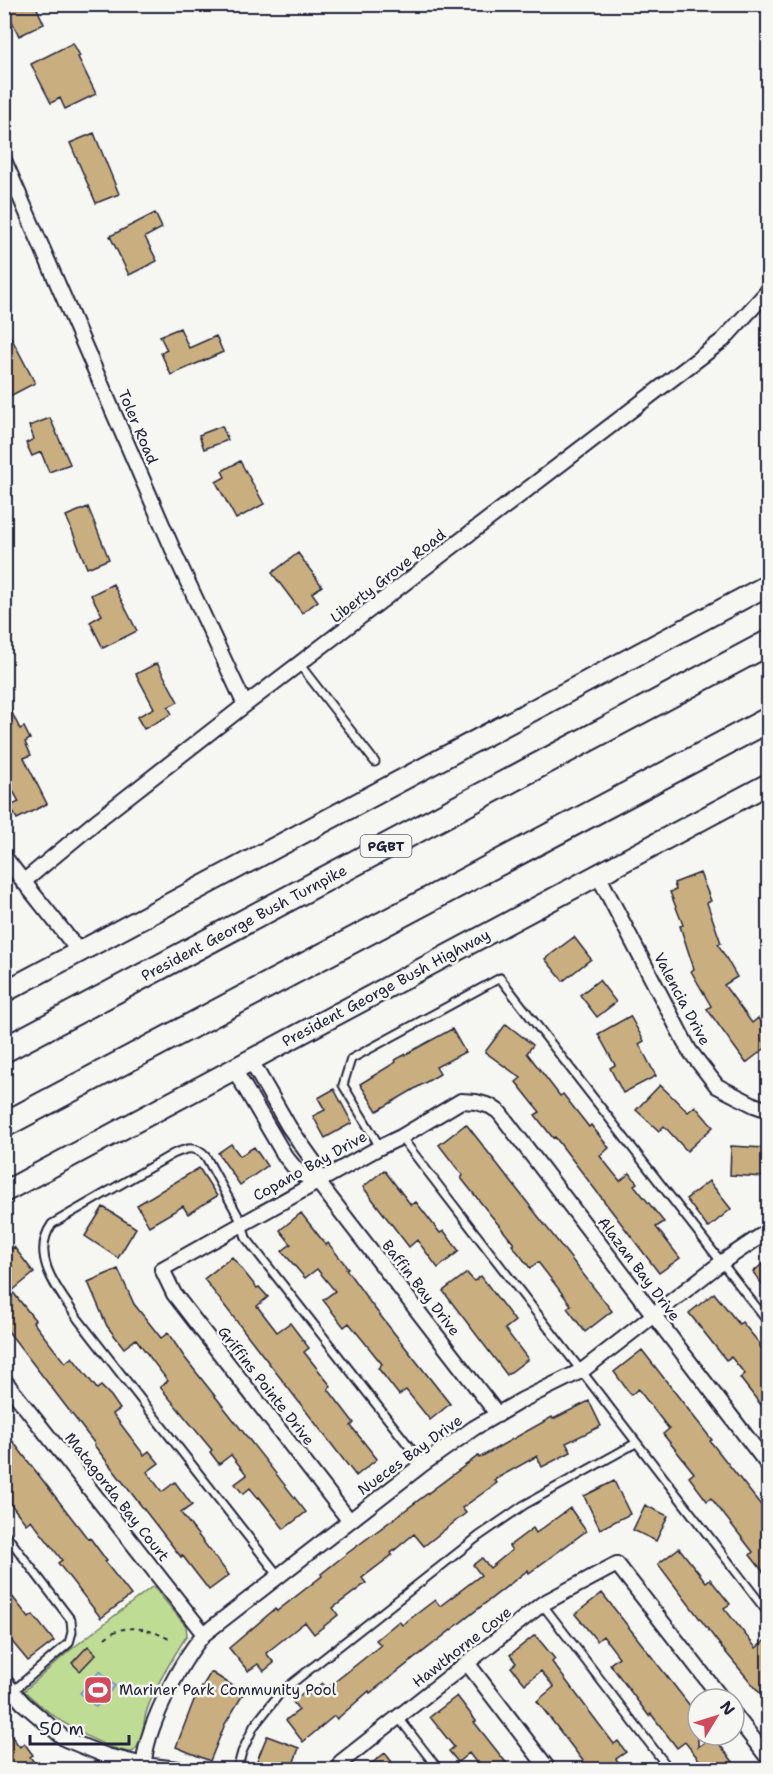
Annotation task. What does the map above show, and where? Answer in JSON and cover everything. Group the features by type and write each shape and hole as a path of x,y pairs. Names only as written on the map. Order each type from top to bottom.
{"highway":[{"name":"President George Bush Turnpike","path":"4,1050 768,643"},
{"path":"4,1125 768,720"}],"main road":[{"path":"4,992 768,585"},
{"name":"President George Bush Highway","path":"4,1192 768,784"}],"street":[{"name":"Toler Road","path":"4,160 172,548 246,705"},
{"name":"Liberty Grove Road","path":"23,882 99,819 246,705 723,340 768,291"},
{"path":"4,856 58,923 78,952"},
{"name":"Valencia Drive","path":"598,875 689,1050 717,1086 768,1110"},
{"name":"Baffin Bay Drive","path":"242,1065 316,1166 318,1182"},
{"name":"Baffin Bay Drive","path":"242,1065 285,1156 299,1173 318,1182 498,1414"},
{"name":"Copano Bay Drive","path":"162,1269 401,1137 461,1101 476,1102"},
{"name":"Alazan Bay Drive","path":"476,1102 490,1106 499,1112 768,1465"},
{"name":"Nueces Bay Drive","path":"144,1767 151,1730 192,1648 204,1634 423,1464 474,1428 583,1370 722,1262 768,1231"},
{"name":"Griffins Pointe Drive","path":"162,1269 174,1294 349,1520"},
{"name":"Matagorda Bay Court","path":"4,1380 204,1634"},
{"name":"Hawthorne Cove","path":"339,1770 341,1762 542,1604 617,1564 713,1687"},
{"path":"468,1664 549,1770"},
{"path":"9,1686 23,1703 64,1739 107,1756 144,1767 186,1770"},
{"path":"746,1730 768,1758"}],"lane":[{"path":"300,665 375,762"},
{"path":"380,1147 344,1086 351,1059 500,978 768,1322"},
{"path":"401,1137 583,1370 636,1443 768,1613"},
{"path":"278,1575 78,1319 54,1284 43,1258 43,1242 52,1224 173,1154 187,1148 200,1150 242,1223 246,1238 423,1464"},
{"path":"237,1770 242,1752 254,1726 281,1692 479,1536 524,1505 636,1443"},
{"path":"4,1532 71,1620 72,1632 69,1643 9,1686"},
{"path":"542,1604 670,1770"},
{"path":"398,1717 439,1770"}],"path":[{"path":"105,1638 117,1630 127,1628 144,1629 169,1639"}],"green space":[{"path":"153,1586 186,1626 187,1635 154,1693 136,1749 127,1752 98,1742 72,1728 24,1691 69,1651"}],"water":[{"name":"Mariner Park Community Pool","path":"100,1671 115,1686 96,1707 80,1693"}],"building":[{"path":"4,4 35,4 44,24 19,36"},
{"path":"73,43 96,94 65,109 60,98 51,103 31,64"},
{"path":"94,133 119,194 96,203 70,143"},
{"path":"155,213 162,228 145,237 157,261 129,275 110,236"},
{"path":"4,324 35,383 8,397 4,390"},
{"path":"180,328 189,348 216,336 223,352 171,375 161,353 167,350 160,336"},
{"path":"50,418 70,464 49,472 41,452 32,456 26,443 34,439 29,426"},
{"path":"222,426 228,440 204,449 199,435"},
{"path":"240,461 264,504 236,519 216,482 225,477 222,471"},
{"path":"88,507 109,559 87,568 66,516"},
{"path":"298,553 322,586 312,593 318,601 302,613 272,573"},
{"path":"113,584 137,631 103,648 90,622 102,615 91,595"},
{"path":"157,663 178,702 168,707 172,714 144,729 137,717 154,708 136,674"},
{"path":"4,697 20,729 24,727 30,739 25,742 31,755 24,758 47,804 17,819 10,806 19,802 4,774"},
{"path":"700,873 711,901 707,903 721,943 718,944 737,977 724,985 752,1023 758,1018 768,1031 768,1046 746,1063 707,1009 711,1006 691,971 694,969 680,926 683,925 670,892 676,890 674,883"},
{"path":"574,937 591,959 563,981 545,959"},
{"path":"599,980 616,1002 597,1017 580,995"},
{"path":"630,1016 644,1041 639,1044 656,1076 623,1093 610,1068 615,1065 598,1034"},
{"path":"506,1024 533,1045 527,1053 560,1096 563,1094 609,1148 600,1156 620,1181 630,1173 637,1183 634,1185 664,1222 656,1227 680,1258 659,1273 555,1137 553,1138 535,1115 540,1112 516,1082 521,1078 485,1052"},
{"path":"452,1029 465,1052 436,1067 440,1074 377,1111 360,1084 396,1062 395,1060"},
{"path":"660,1085 688,1112 695,1106 713,1127 687,1151 664,1126 659,1131 636,1110"},
{"path":"334,1089 352,1123 325,1138 313,1116 325,1110 318,1098"},
{"path":"466,1124 612,1311 585,1332 567,1308 571,1305 538,1262 530,1268 512,1245 514,1244 461,1178 463,1176 439,1145"},
{"path":"231,1144 240,1156 254,1147 267,1166 240,1185 218,1153"},
{"path":"731,1146 765,1148 764,1177 730,1175"},
{"path":"199,1168 217,1196 188,1214 183,1206 149,1226 137,1205"},
{"path":"384,1170 411,1205 416,1202 440,1233 444,1231 459,1251 438,1268 417,1240 409,1247 363,1187"},
{"path":"709,1181 731,1209 708,1228 686,1199"},
{"path":"103,1207 136,1228 118,1258 85,1236"},
{"path":"301,1213 348,1268 346,1269 372,1305 450,1404 430,1420 406,1390 399,1395 378,1368 382,1364 349,1323 344,1327 323,1300 335,1291 317,1269 305,1278 282,1251 291,1244 280,1230"},
{"path":"14,1247 34,1273 12,1291 35,1320 33,1322 65,1363 72,1357 97,1389 101,1386 111,1396 120,1409 113,1414 144,1455 149,1451 159,1463 147,1472 162,1492 175,1482 192,1505 181,1513 229,1575 209,1590 94,1445 4,1326 4,1255"},
{"path":"232,1257 257,1288 259,1287 268,1297 257,1306 277,1332 290,1323 309,1348 304,1352 331,1386 328,1389 354,1423 351,1426 377,1459 356,1476 204,1279"},
{"path":"768,1259 768,1292 753,1272"},
{"path":"118,1269 134,1304 161,1338 168,1333 185,1358 306,1512 284,1529 250,1488 243,1494 235,1484 247,1475 231,1455 219,1464 210,1452 212,1450 160,1387 168,1381 136,1339 124,1348 107,1326 88,1282"},
{"path":"467,1273 474,1281 481,1276 515,1321 505,1329 528,1359 507,1375 443,1291"},
{"path":"714,1293 739,1324 742,1322 768,1357 768,1414 740,1378 745,1374 731,1357 726,1360 689,1313"},
{"path":"642,1350 768,1514 768,1578 750,1555 753,1552 711,1498 707,1501 689,1477 694,1473 663,1434 669,1429 638,1389 631,1395 614,1372"},
{"path":"589,1401 601,1426 566,1443 571,1452 542,1467 537,1456 494,1480 497,1483 462,1508 466,1513 424,1546 414,1534 391,1553 392,1555 362,1578 366,1583 333,1608 338,1615 314,1634 305,1622 266,1653 274,1663 264,1671 258,1664 248,1671 229,1648 275,1609 277,1611 322,1576 321,1574 345,1555 478,1456 479,1458 552,1417 553,1419"},
{"path":"4,1430 88,1539 90,1538 107,1561 105,1562 131,1595 101,1618 58,1563 62,1560 31,1520 26,1524 6,1498 9,1495 4,1490"},
{"path":"614,1481 630,1514 600,1529 584,1496"},
{"path":"645,1505 668,1516 656,1541 633,1530"},
{"path":"570,1508 586,1531 529,1573 528,1570 370,1693 369,1691 337,1719 334,1716 303,1742 286,1720 299,1710 293,1702 305,1692 308,1695 322,1683 327,1688 381,1645 376,1640 399,1621 402,1625 435,1600 440,1606 481,1575 473,1565 482,1558 490,1568 512,1550 509,1546 533,1528 536,1533"},
{"path":"679,1548 706,1582 710,1579 730,1604 724,1608 756,1648 768,1638 768,1703 658,1564"},
{"path":"4,1586 29,1618 33,1615 54,1641 28,1661 4,1632"},
{"path":"602,1593 686,1701 686,1743 677,1748 651,1714 649,1716 610,1664 619,1657 603,1636 597,1641 575,1614"},
{"path":"535,1635 555,1659 552,1662 614,1744 618,1741 626,1752 616,1759 624,1770 590,1770 537,1701 554,1687 541,1671 525,1684 511,1667 516,1663 510,1655"},
{"path":"88,1646 96,1654 80,1671 72,1663"},
{"path":"211,1672 244,1693 225,1724 210,1761 176,1747 194,1700"},
{"path":"457,1696 476,1721 474,1722 512,1770 482,1770 469,1753 458,1762 449,1751 454,1747 430,1717"},
{"path":"4,1727 20,1747 24,1743 33,1755 30,1757 40,1770 4,1770"},
{"path":"267,1736 299,1748 291,1770 273,1770 256,1763"},
{"path":"689,1747 722,1747 734,1763 726,1770 707,1770"},
{"path":"385,1753 398,1770 363,1770"}],"place":[{"name":"Mariner Park Community Pool","path":"98,1690"}]}
